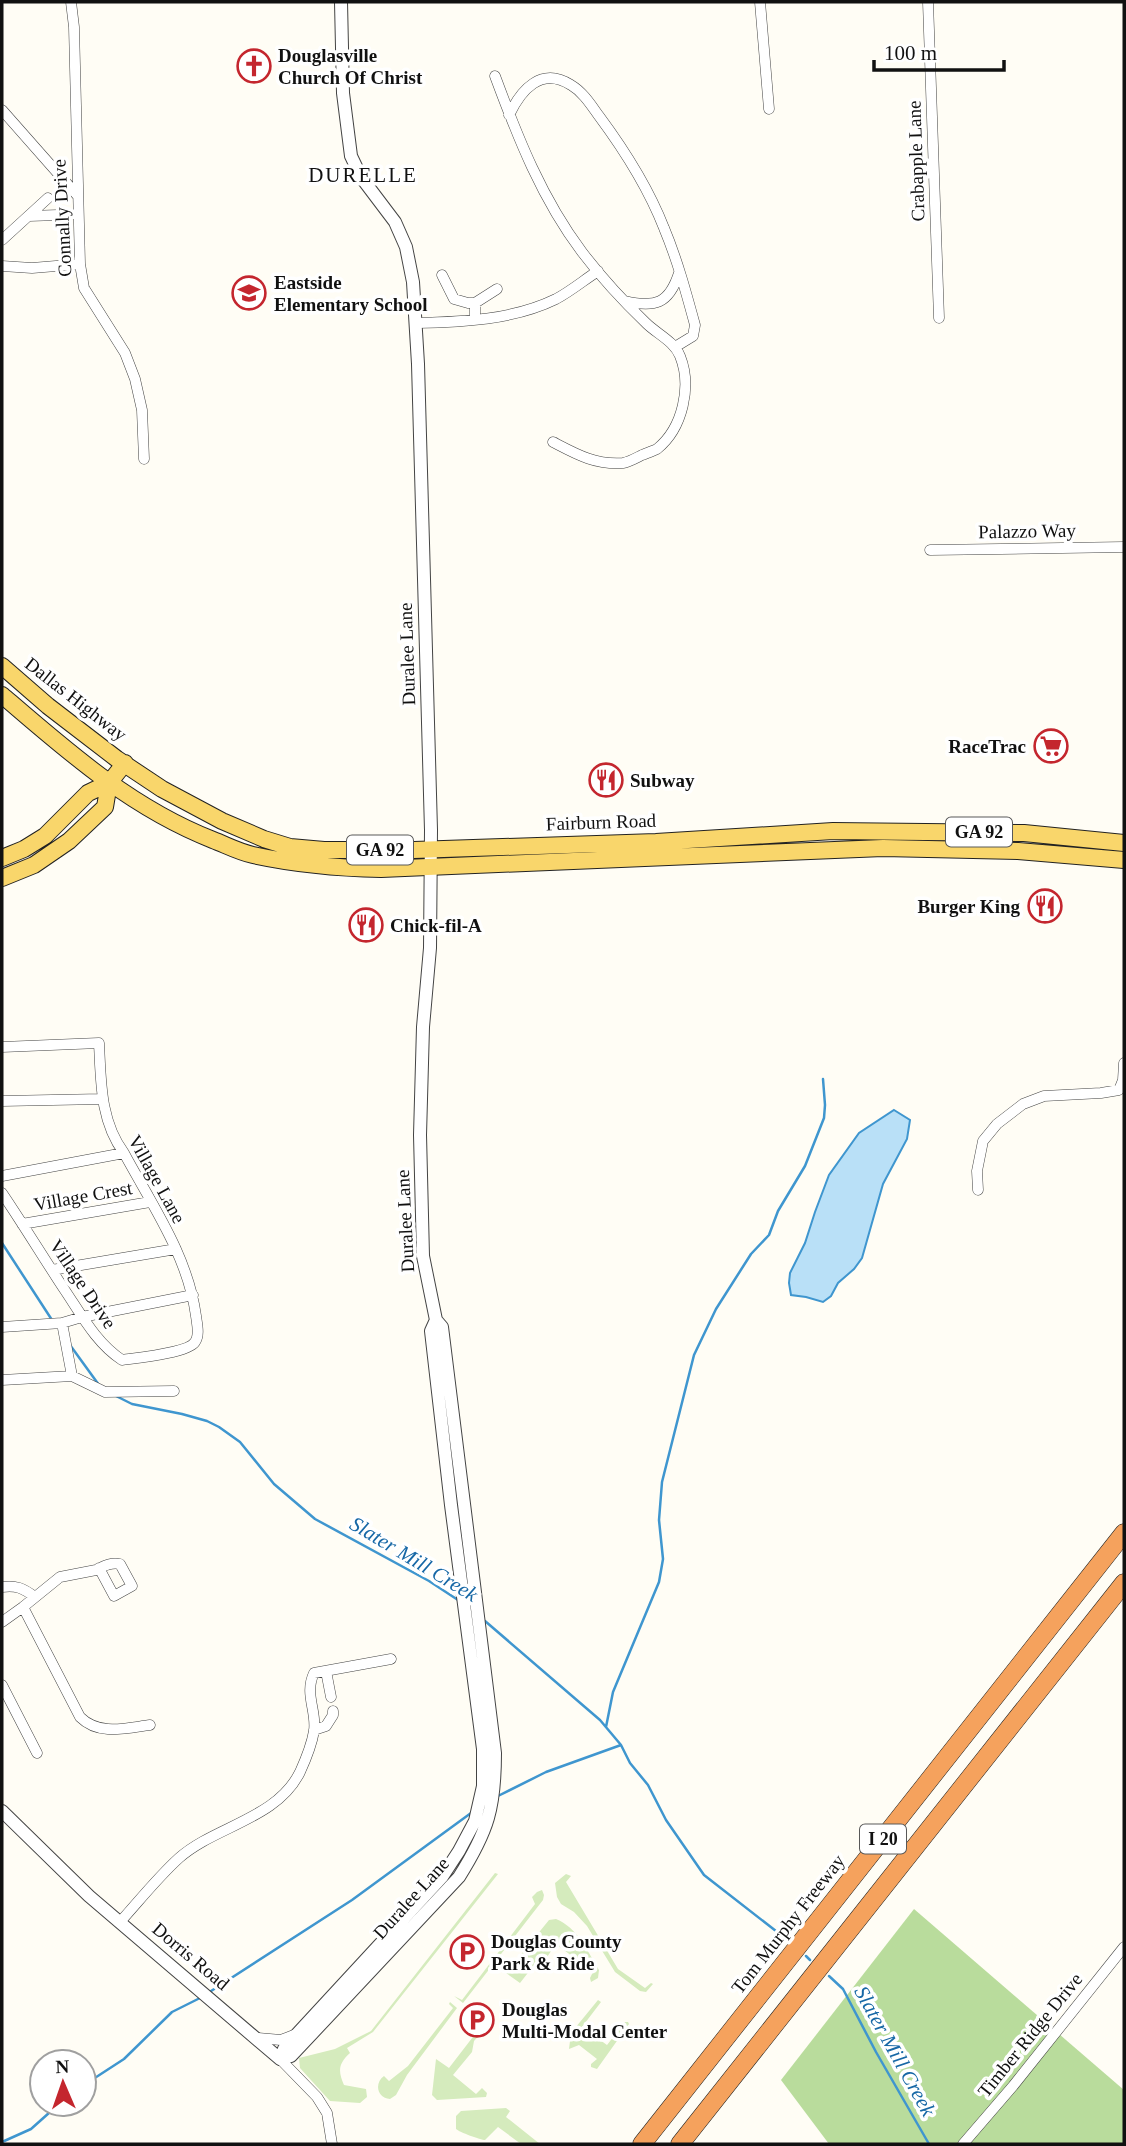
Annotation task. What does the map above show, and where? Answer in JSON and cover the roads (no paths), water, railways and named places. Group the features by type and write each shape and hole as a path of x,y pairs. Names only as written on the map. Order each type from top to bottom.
{"highway":[{"name":"Tom Murphy Freeway","path":"642,2144 1124,1533"},
{"name":"I 20","path":"680,2144 1124,1583"}],"main road":[{"name":"Dallas Highway","path":"2,666 48,706 125,763"},
{"name":"GA 92","path":"2,695 109,783"},
{"name":"Fairburn Road","path":"125,763 198,809 264,839 289,847 324,850 656,842 808,831 1024,833 1124,843"},
{"path":"2,858 45,836 88,793 109,783 125,763"},
{"name":"Fairburn Road","path":"109,783 163,818 251,855 346,868 883,848 1023,851 1124,860"},
{"path":"2,878 34,866 87,826 105,807 109,783"}],"street":[{"name":"Connally Drive","path":"71,2 74,27 80,264 84,288 125,353 135,379 142,410 144,459"},
{"name":"Duralee Lane","path":"280,2059 291,2056 459,1877 487,1825 495,1785 495,1753 442,1327 436,1320 423,1256 420,1135 422,1039 430,948 431,849 413,282 406,247 395,222 361,177 351,156 343,93 341,2"},
{"path":"760,2 769,109"},
{"name":"Crabapple Lane","path":"928,2 939,318"},
{"path":"495,76 524,154 543,191 575,242 598,271 648,325 675,347 685,379 685,401 673,429 656,449 626,463 597,462 583,458 553,442"},
{"path":"509,115 523,91 532,83 544,79 564,81 581,93 616,139 643,184 664,228 680,272 695,325 693,336 675,347"},
{"path":"2,110 77,195"},
{"path":"2,240 48,198"},
{"path":"28,216 58,215"},
{"path":"2,266 32,268 80,264"},
{"path":"415,319 457,315 475,318 509,315 559,298 598,271"},
{"path":"624,301 644,305 664,300 674,289 680,272"},
{"path":"442,275 454,299 468,303 475,303 497,289"},
{"path":"475,303 475,318"},
{"name":"Palazzo Way","path":"930,550 1124,547"},
{"name":"Village Lane","path":"2,1047 99,1043 102,1099 116,1142 176,1249 193,1295 198,1333 196,1341"},
{"path":"978,1189 983,1141 997,1124 1023,1104 1044,1096 1119,1090 1123,1080 1124,1063"},
{"path":"2,1101 102,1099"},
{"path":"2,1176 124,1153"},
{"name":"Village Drive","path":"2,1192 82,1317 103,1344 122,1360 190,1347 196,1341"},
{"name":"Village Crest","path":"22,1224 150,1202"},
{"path":"52,1270 176,1249"},
{"path":"2,1327 62,1323 193,1295"},
{"name":"Duralee Lane","path":"280,2059 298,2034 442,1877 470,1833 483,1786 483,1749 431,1331 436,1320"},
{"path":"62,1323 72,1376"},
{"path":"2,1380 72,1376 105,1392 174,1391"},
{"path":"2,1622 60,1577 99,1568"},
{"path":"2,1587 15,1586 35,1597"},
{"path":"23,1607 80,1717 100,1729 150,1725"},
{"path":"120,1922 179,1858 200,1843 280,1799 300,1773 314,1730 309,1684 314,1673 391,1659"},
{"path":"326,1671 331,1697"},
{"path":"2,1685 37,1754"},
{"path":"314,1730 327,1726 333,1710"},
{"name":"Dorris Road","path":"2,1811 89,1896 280,2059 317,2097 327,2113 332,2144"},
{"name":"Timber Ridge Drive","path":"963,2144 1124,1947"},
{"path":"258,2038 281,2040 298,2034"}],"water":[{"path":"894,1110 910,1120 907,1139 883,1184 862,1258 823,1302 791,1295 790,1273 805,1243 829,1175 859,1133"}],"waterway":[{"path":"606,1727 613,1692 659,1582 663,1559 659,1520 662,1482 694,1355 716,1309 751,1254 769,1235 778,1211 805,1166 824,1118 823,1079"},
{"name":"Slater Mill Creek","path":"2,1243 52,1320"},
{"name":"Slater Mill Creek","path":"70,1345 99,1385"},
{"name":"Slater Mill Creek","path":"116,1396 132,1404 182,1414 219,1427 240,1442 274,1484 315,1519 429,1581 458,1600"},
{"name":"Slater Mill Creek","path":"485,1621 600,1720 648,1785 666,1820 704,1875 790,1942"},
{"path":"498,1796 546,1772 621,1745"},
{"path":"208,1993 352,1900 471,1813"},
{"name":"Slater Mill Creek","path":"806,1956 810,1960"},
{"name":"Slater Mill Creek","path":"829,1976 843,1989 929,2144"},
{"path":"98,2076 124,2059 172,2012 200,1998"},
{"path":"2,2142 31,2129 43,2118"}],"place":[{"name":"Douglasville Church Of Christ","path":"254,66"},
{"name":"Eastside Elementary School","path":"249,293"},
{"name":"RaceTrac","path":"1051,746"},
{"name":"Subway","path":"606,780"},
{"name":"Burger King","path":"1045,906"},
{"name":"Chick-fil-A","path":"366,925"},
{"name":"Douglas County Park & Ride","path":"467,1952"},
{"name":"Douglas Multi-Modal Center","path":"477,2020"}],"district":[{"name":"DURELLE","path":"363,175"}]}
